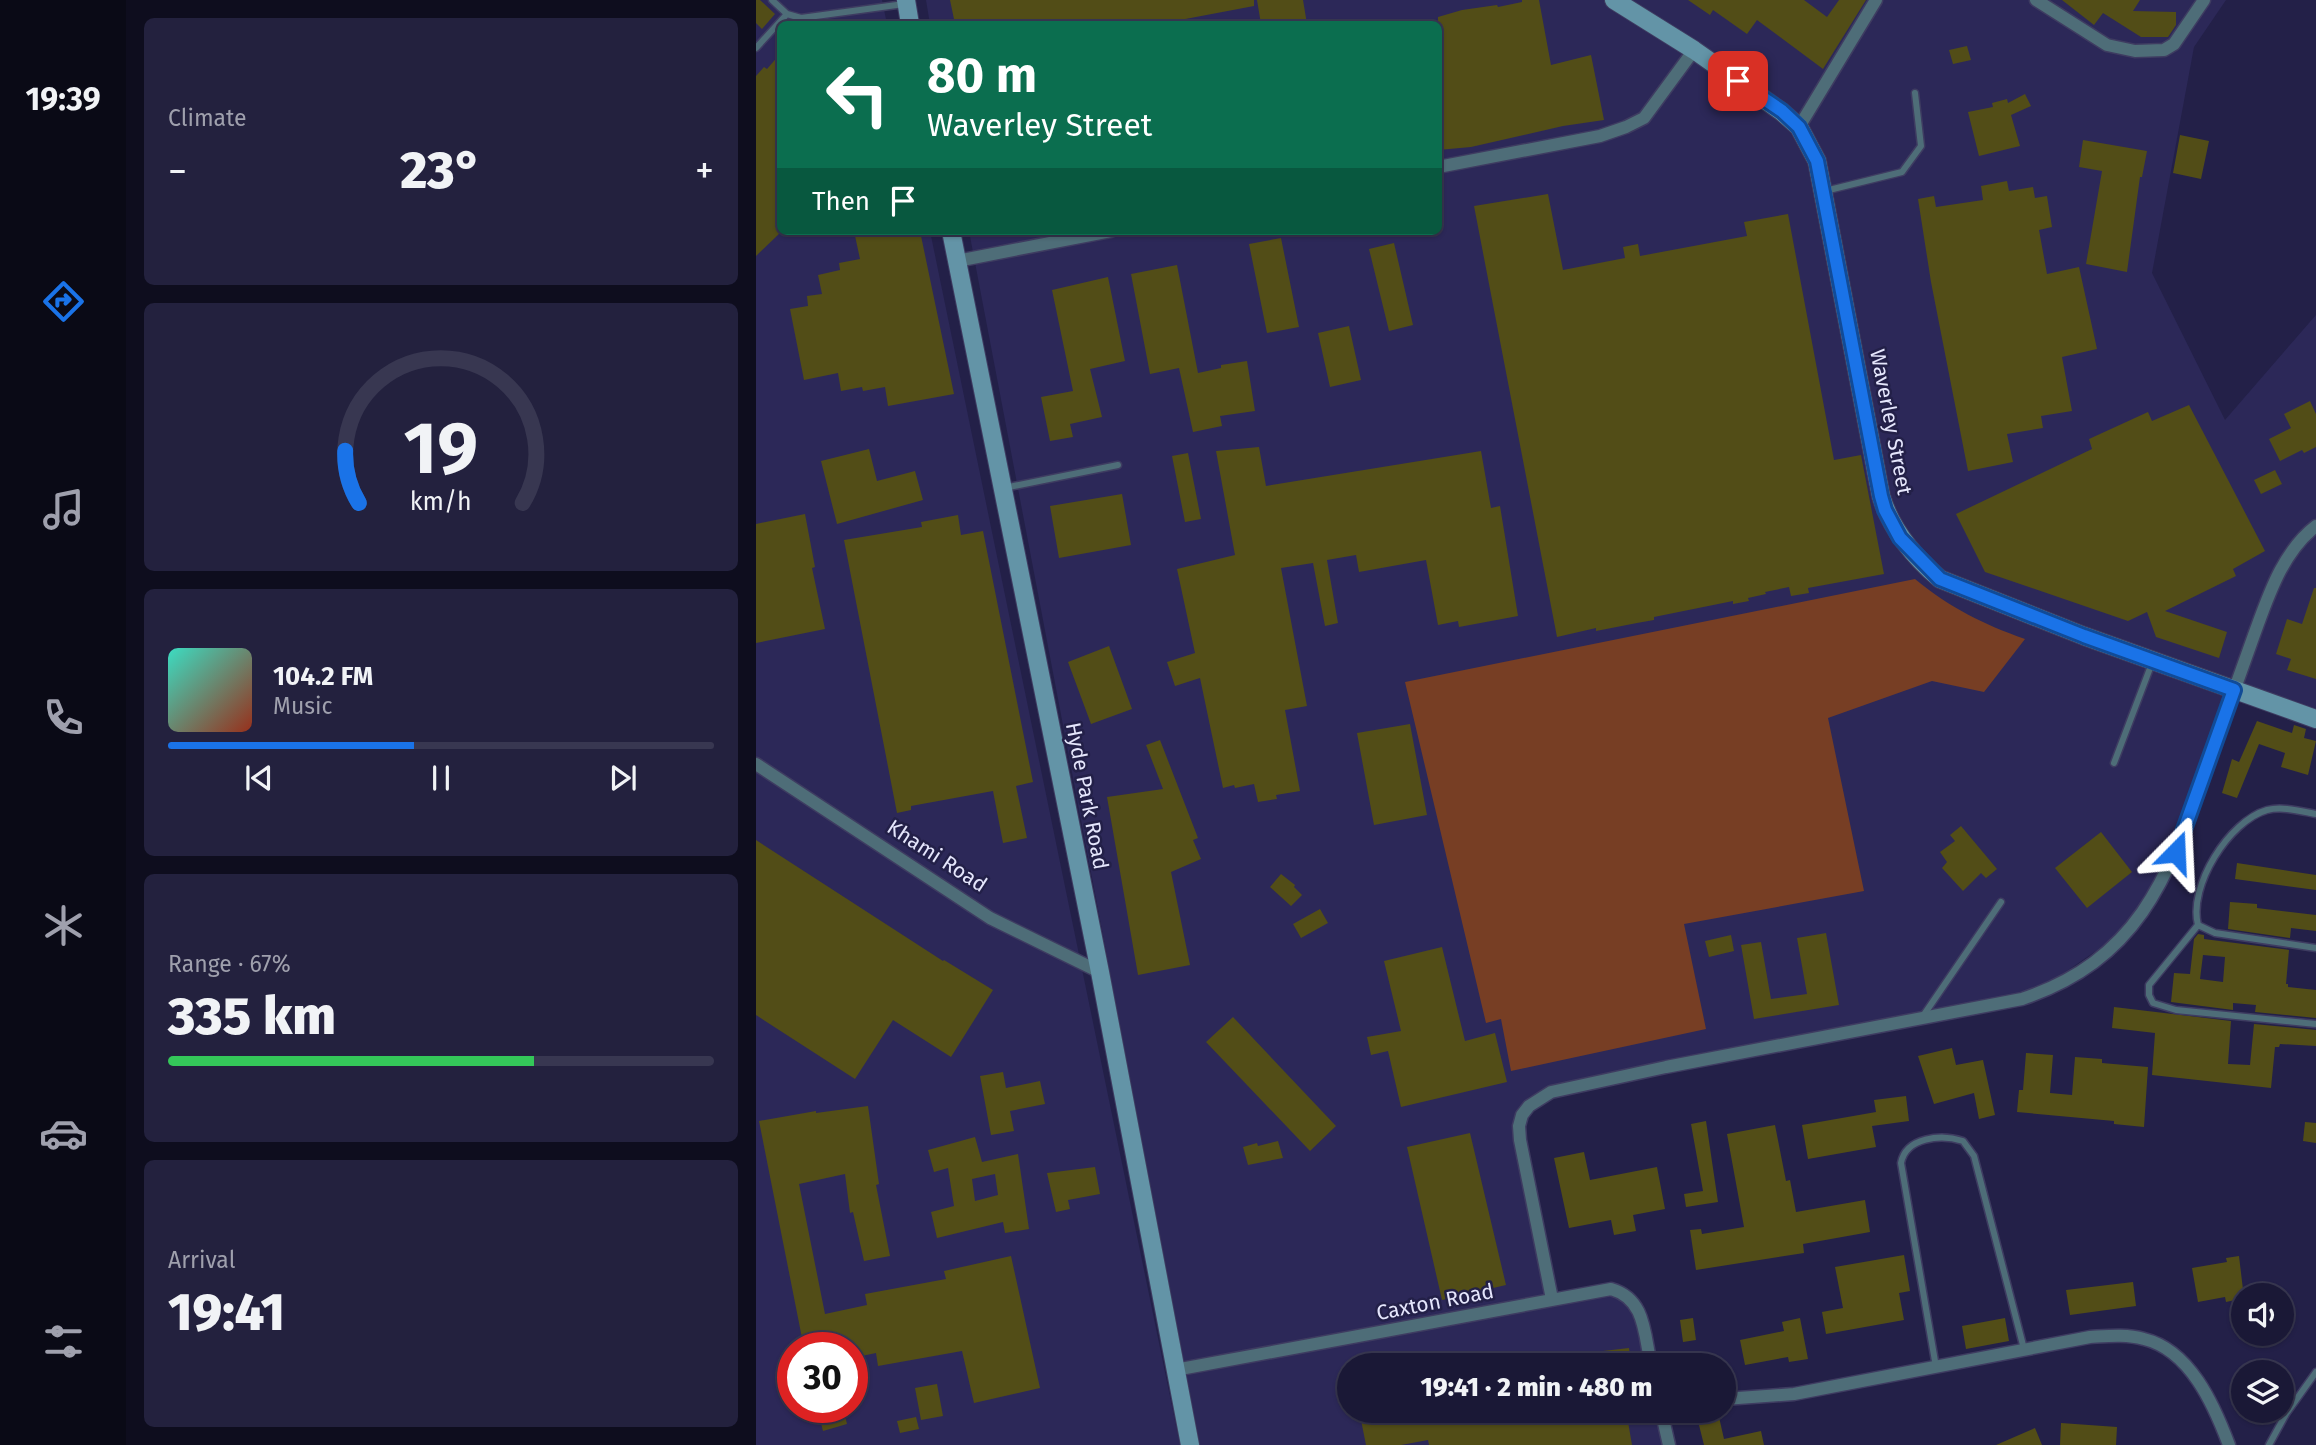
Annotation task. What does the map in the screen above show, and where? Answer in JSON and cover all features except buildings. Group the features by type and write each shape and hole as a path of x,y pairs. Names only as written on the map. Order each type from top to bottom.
{"street":[{"name":"Waverley Street","path":"1614,0 1694,50 1782,111 1799,127 1817,161 1885,510 1900,538 1940,579 2084,636 2316,719"},
{"path":"1799,127 1877,0"},
{"path":"2036,0 2107,45 2135,51 2164,50 2174,44 2204,0"},
{"path":"906,2 909,21"},
{"path":"1442,166 1600,136 1626,127 1644,117 1694,50"},
{"name":"Hyde Park Road","path":"952,235 1100,972 1175,1370"},
{"path":"957,261 1090,235"},
{"path":"1552,1299 1519,1126 1522,1115 1539,1098 1551,1092 1666,1066 2022,999 2048,989 2106,953 2117,943 2147,907 2168,871 2184,834 2264,609 2288,554 2316,526"},
{"name":"Khami Road","path":"756,764 990,918 1100,972"},
{"name":"Caxton Road","path":"1175,1370 1611,1289 1624,1293 1639,1310 1648,1353"},
{"path":"1736,1398 1794,1394 2090,1337 2128,1336 2146,1339 2178,1358 2192,1373 2211,1402 2229,1445"},
{"path":"1175,1370 1190,1445"},
{"path":"1664,1423 1669,1445"}],"lane":[{"path":"772,0 788,15 801,18 906,2"},
{"path":"782,21 788,15"},
{"path":"756,48 777,26"},
{"path":"1823,192 1902,172 1921,146 1915,93"},
{"path":"1002,488 1118,465"},
{"path":"2114,763 2152,661"},
{"path":"2316,814 2273,809 2258,813 2243,824 2209,864 2198,900 2196,918 2198,925 2215,933 2316,948"},
{"path":"1922,1018 2001,902"},
{"path":"2198,925 2149,985 2149,996 2153,1003 2176,1010 2316,1024"},
{"path":"1936,1367 1901,1163 1906,1149 1914,1143 1936,1138 1963,1141 1974,1156 2024,1349"},
{"path":"2269,1445 2286,1414 2316,1372"}],"shaded area":[{"path":"756,0 882,0 886,21 777,21 777,235 931,235 1180,1445 756,1445"},
{"path":"926,0 2226,0 2194,47 2152,273 2225,420 2316,315 2316,715 2231,686 2162,876 2138,911 2109,942 2048,984 2019,994 1551,1087 1529,1097 1516,1116 1550,1302 1601,1292 1631,1301 1644,1353 1337,1353 1337,1423 1658,1423 1663,1445 1200,1445 970,235 1442,235 1442,21 930,21"},
{"path":"1915,579 1967,614 2025,639 1984,692 1932,681 1828,718 1864,891 1684,924 1706,1029 1511,1071 1501,1019 1486,1023 1405,682"}],"route":[{"path":"1738,81 1782,111 1799,127 1817,161 1881,496 1885,510 1900,538 1940,579 2084,636 2234,690 2176,852"}]}
